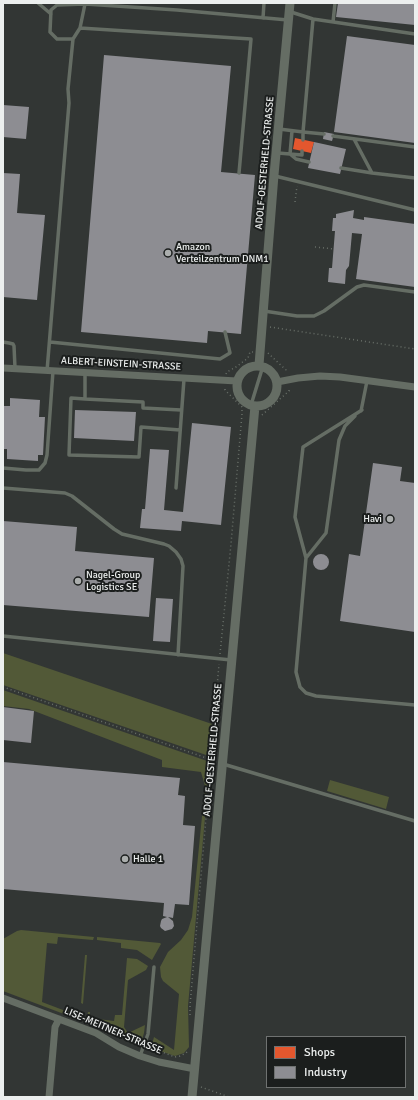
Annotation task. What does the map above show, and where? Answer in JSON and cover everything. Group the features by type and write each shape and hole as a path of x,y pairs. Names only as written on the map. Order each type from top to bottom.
{"street":[{"name":"ADOLF-OESTERHELD-STRASSE","path":"261,366 263,311 274,175 290,12"},
{"path":"261,366 272,372 277,382 277,388 272,399 267,403 253,405 241,398 238,393 237,381 243,371 249,367 261,366"},
{"name":"ALBERT-EINSTEIN-STRASSE","path":"3,368 237,381"},
{"path":"277,382 320,376 340,377 415,387"},
{"name":"ADOLF-OESTERHELD-STRASSE","path":"192,1097 232,660 253,405"},
{"name":"LISE-MEITNER-STRASSE","path":"3,998 96,1033 119,1047 140,1056 159,1062 194,1069"},
{"path":"48,1097 55,1028 59,1019"}],"lane":[{"path":"38,3 51,14"},
{"path":"263,18 264,3"},
{"path":"333,22 335,3"},
{"path":"3,468 39,470 45,463 47,455 50,342 69,103 68,89 73,39 80,28 85,4"},
{"path":"73,39 57,39 50,32 51,10 56,5 85,4 177,10 263,18 290,12 313,19 415,34"},
{"path":"303,140 313,19"},
{"path":"80,28 251,39 239,173"},
{"path":"278,129 324,134"},
{"path":"292,130 290,154 296,160 309,162"},
{"path":"333,136 415,147"},
{"path":"354,139 372,173"},
{"path":"276,153 302,155 302,151"},
{"path":"341,168 415,178"},
{"path":"274,175 415,210"},
{"path":"263,311 296,316 314,316 324,311 357,287 364,285 415,292"},
{"path":"50,342 220,359 230,353 224,332"},
{"path":"3,342 13,344 14,346 15,369"},
{"path":"253,405 261,366"},
{"path":"84,399 85,373"},
{"path":"176,488 184,378"},
{"path":"306,558 326,533 339,440 344,426 362,410 367,381"},
{"path":"180,430 141,427 139,457 69,455 72,398 144,402 143,408 181,410"},
{"path":"362,410 303,447 295,517 306,558 296,672 300,687 306,693 316,696 415,705"},
{"path":"3,488 65,493 72,496 122,534 164,544 176,552 181,559 183,566 178,655"},
{"path":"3,636 232,660"},
{"path":"222,764 415,821"},
{"path":"140,1056 148,1034 154,967"}],"path":[{"path":"295,202 297,180"},
{"path":"315,247 334,249"},
{"path":"262,327 415,349"},
{"path":"191,1019 191,998 211,759 242,414 242,407 225,390 226,380"},
{"path":"3,687 222,764"},
{"path":"186,1054 190,1048"},
{"path":"193,1084 229,1097"}],"green space":[{"path":"3,653 212,724 209,756 3,685"},
{"path":"3,690 210,762 188,1006 189,1047 184,1053 175,1056 151,1048 154,1037 174,1050 179,994 163,981 160,967 168,952 181,940 188,930 192,917 205,786 201,772 162,767 162,760 29,709 3,706"},
{"path":"330,780 389,797 386,809 327,791"},
{"path":"21,930 94,937 93,940 58,937 57,944 47,943 42,1002 63,1010 78,1012 78,1017 87,1018 88,1012 90,1012 90,1018 114,1021 115,1015 122,1015 127,958 137,959 148,966 146,970 128,980 124,1027 128,1033 145,1025 141,1043 3,991 3,939"},
{"path":"97,937 161,944 152,960 137,950 121,948 121,943 97,940"},
{"path":"85,955 87,955 83,1004 81,1003"}],"building: Shops":[{"path":"295,138 314,142 311,153 293,149"}],"building: Industry":[{"path":"338,3 415,3 415,25 336,17"},
{"path":"347,36 415,45 415,143 334,132"},
{"name":"Amazon Verteilzentrum DNM1","path":"104,55 231,66 221,172 255,175 241,334 208,331 207,343 81,332"},
{"path":"3,105 29,107 26,139 3,137"},
{"path":"324,132 334,134 332,141 323,139"},
{"path":"314,142 346,149 340,174 308,168"},
{"path":"3,173 20,174 17,213 45,215 37,300 3,297"},
{"path":"354,210 353,218 364,220 364,217 415,224 415,287 356,279 362,234 352,233 349,266 346,270 345,284 328,282 329,268 332,268 335,231 332,231 333,218 336,218 336,214"},
{"path":"10,398 40,400 39,417 45,417 43,455 38,455 38,461 7,459 7,449 3,449 3,406 10,406"},
{"path":"75,410 136,412 134,441 74,438"},
{"path":"192,423 231,427 221,525 182,521 181,531 140,528 142,509 145,509 150,449 169,450 164,510 183,512"},
{"name":"Havi","path":"373,463 402,467 400,481 415,483 415,632 340,621 349,554 360,556"},
{"name":"Nagel-Group Logistics SE","path":"3,521 77,527 75,551 154,558 149,617 3,605"},
{"path":"321,554 328,559 329,562 324,569 321,570 314,565 313,562 318,555"},
{"path":"156,598 173,599 170,642 153,641"},
{"path":"3,707 34,711 31,743 3,740"},
{"path":"3,762 180,778 178,795 185,796 183,825 195,826 189,905 175,904 173,918 168,917 173,921 174,926 172,929 165,931 160,926 162,919 167,917 163,916 164,903 3,889"}],"place":[{"name":"Amazon Verteilzentrum DNM1","path":"168,253"},
{"name":"Havi","path":"390,519"},
{"name":"Nagel-Group Logistics SE","path":"78,581"},
{"name":"Halle 1","path":"125,859"}]}
